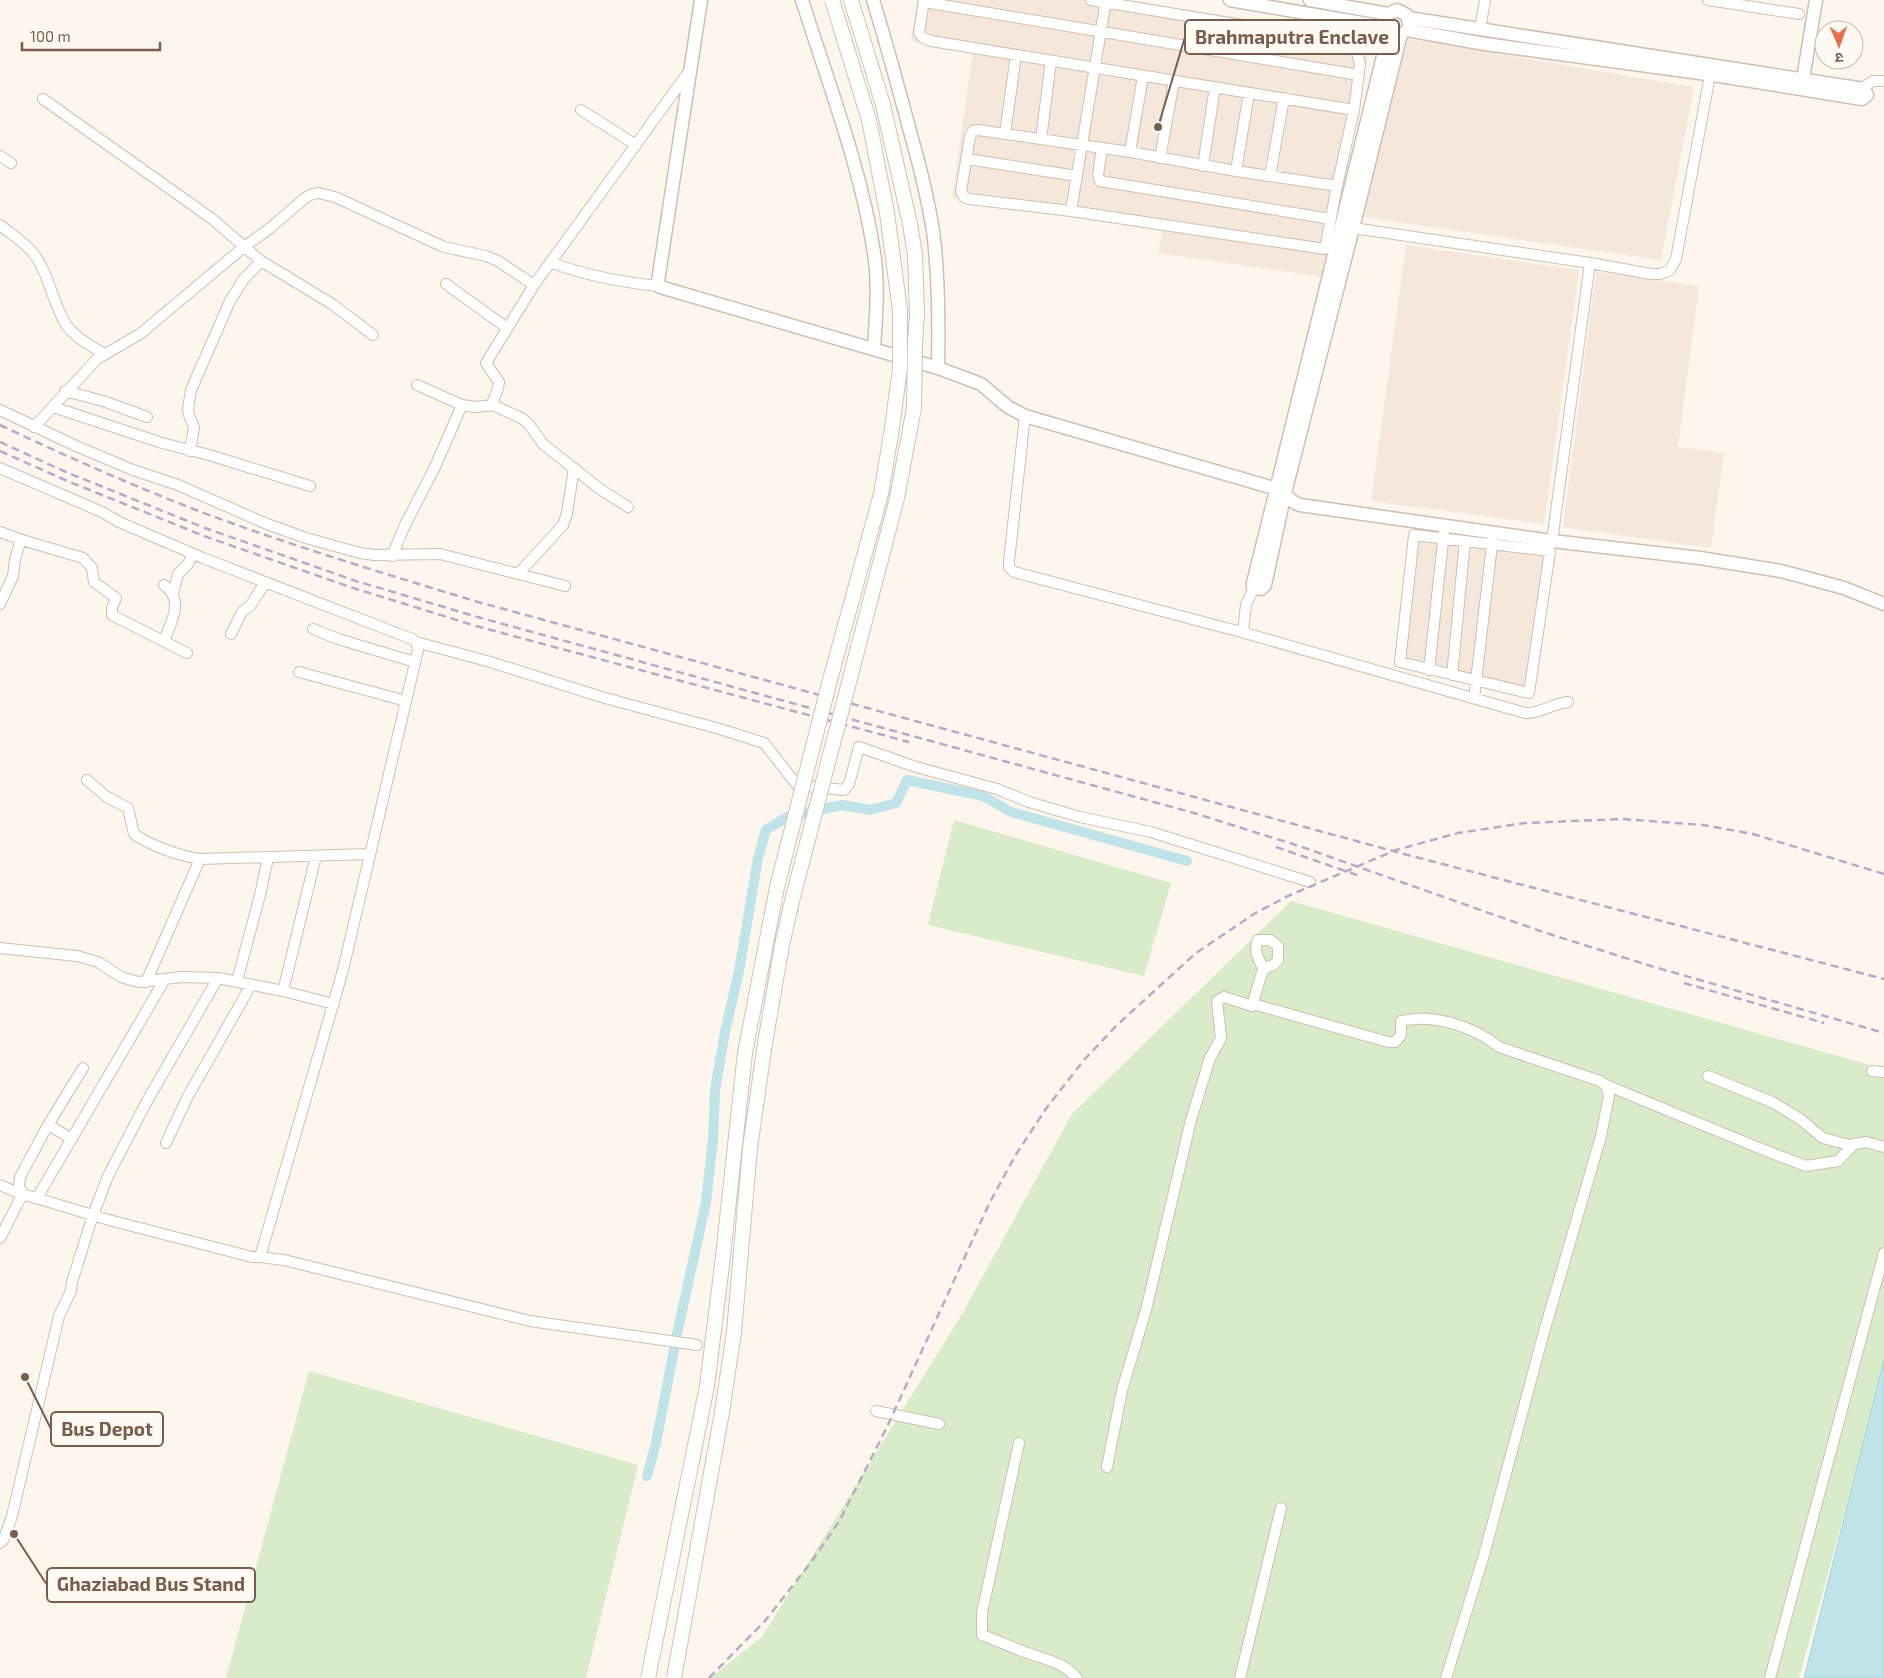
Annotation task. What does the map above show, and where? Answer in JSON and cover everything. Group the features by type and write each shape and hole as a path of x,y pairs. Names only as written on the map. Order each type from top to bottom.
{"main road":[{"path":"648,1678 707,1386 747,1044 777,887 881,494 900,368 900,311 887,213 869,120 832,0"},
{"path":"674,1678 722,1412 734,1332 750,1148 765,1043 782,945 897,498 914,408 917,315 915,255 910,224 883,105 851,0"}],"street":[{"path":"658,286 701,0"},
{"path":"802,0 841,121 865,206 874,255 876,307 874,348"},
{"path":"873,0 892,62 925,188 933,230 937,264 938,368"},
{"path":"1091,0 1350,43 1356,49 1360,64 1354,110 1325,249 964,197 961,191 967,159 973,131 978,130 1130,152 1203,166 1337,186"},
{"path":"1230,0 1396,20 1480,29 1803,79 1861,89 1867,94 1864,99 1710,74 1510,48 1396,20 1310,0"},
{"path":"1243,632 1246,605 1254,588 1261,589 1265,585 1281,491 1320,309 1396,20 1410,0"},
{"path":"1480,29 1485,0"},
{"path":"1708,0 1752,3 1799,14"},
{"path":"1803,79 1816,0"},
{"path":"1354,110 1051,61 923,38 920,36 919,30 924,1 1359,75"},
{"path":"1071,211 1106,1"},
{"path":"1281,491 1353,228 1396,20"},
{"path":"1005,134 1016,55"},
{"path":"1041,139 1051,61"},
{"path":"494,405 492,401 499,382 486,363 550,262 691,69"},
{"path":"1353,228 1590,263 1651,274 1666,272 1674,266 1710,74"},
{"path":"1130,152 1143,76"},
{"path":"1160,158 1174,81"},
{"path":"1861,89 1873,82 1884,81"},
{"path":"1203,166 1215,87"},
{"path":"1236,171 1249,93"},
{"path":"1270,176 1284,98"},
{"path":"42,99 210,218 261,260 332,304 372,335"},
{"path":"581,110 636,145"},
{"path":"1102,148 1098,175 1099,180 1102,181 1331,219"},
{"path":"0,156 12,163"},
{"path":"967,159 1077,176"},
{"path":"34,427 96,359 140,334 245,246 312,194 328,194 444,247 486,256 498,261 534,285"},
{"path":"0,226 33,253 41,266 65,323 85,342 104,354"},
{"path":"190,451 194,427 188,415 191,390 230,300 243,280 261,260"},
{"path":"550,262 606,280 658,286 938,368 981,384 1008,407 1025,416 1281,491 1295,504 1309,508 1444,532 1492,538 1552,541 1700,558 1781,571 1844,588 1884,604"},
{"path":"1552,541 1590,263"},
{"path":"446,284 507,328"},
{"path":"417,385 462,405 475,407 494,405 528,423 543,444 600,489 628,507"},
{"path":"65,391 103,401 147,417"},
{"path":"392,556 405,525 435,467 462,405"},
{"path":"53,407 162,443 310,486"},
{"path":"0,410 34,427 133,470 189,489 267,524 346,549 374,555 392,556 440,554 565,586"},
{"path":"1025,416 1008,561 1012,570 1243,632 1530,713 1568,702"},
{"path":"0,468 193,554 416,642 487,661 605,698 764,743 797,785 844,790 849,784 859,747 916,767 997,789 1029,802 1080,817 1151,832 1310,882"},
{"path":"518,574 563,525 567,513 574,468"},
{"path":"0,532 83,558 92,568 94,582 116,598 112,608 112,615 187,653"},
{"path":"1426,684 1431,670 1444,532"},
{"path":"1444,532 1465,541 1492,538 1550,551 1529,693 1400,662 1414,535 1444,532"},
{"path":"1474,698 1492,538"},
{"path":"0,604 13,576 15,559 21,540"},
{"path":"1452,675 1465,541"},
{"path":"172,594 178,574 188,564 193,554"},
{"path":"231,634 242,612 250,606 265,583"},
{"path":"164,585 172,594 176,608 164,641"},
{"path":"313,629 338,639 415,662"},
{"path":"260,1257 344,970 418,650 416,642"},
{"path":"300,672 406,701"},
{"path":"87,780 107,798 128,808 134,834 150,843 186,856 200,859 370,854"},
{"path":"283,991 316,856"},
{"path":"237,982 268,858"},
{"path":"146,982 200,859"},
{"path":"0,948 77,956 98,962 121,976 138,982 194,977 218,978 283,991 334,1004"},
{"path":"1253,1004 1263,969"},
{"path":"0,1543 4,1539 12,1516 59,1316 71,1291 72,1282 93,1215 108,1176 133,1126 218,978"},
{"path":"37,1198 165,979"},
{"path":"166,1143 187,1098 251,985"},
{"path":"1107,1467 1122,1390 1146,1310 1191,1120 1210,1058 1221,1038 1217,1001 1224,997 1388,1042 1395,1042 1401,1035 1401,1021 1410,1019 1440,1021 1475,1031 1499,1047 1600,1081 1606,1086 1806,1166 1838,1161 1853,1145"},
{"path":"0,1238 23,1195 20,1177 48,1125 83,1068"},
{"path":"1872,1070 1884,1072"},
{"path":"1708,1076 1772,1102 1800,1118 1823,1138 1849,1145 1866,1142 1884,1147"},
{"path":"1446,1678 1484,1555 1544,1332 1602,1136 1609,1096 1606,1086"},
{"path":"48,1125 72,1139"},
{"path":"0,1185 23,1195 93,1215 252,1257 284,1260 530,1320 697,1345"},
{"path":"1770,1678 1884,1253"},
{"path":"876,1411 939,1424"},
{"path":"1019,1443 982,1613 982,1635 1023,1652 1054,1660 1071,1671 1077,1678"},
{"path":"1240,1678 1281,1508"}],"shaded area":[{"path":"917,0 1126,0 1360,37 1368,44 1368,56 1323,277 1158,253 1163,228 952,198 973,50 911,41"},
{"path":"1405,38 1694,87 1661,260 1363,217"},
{"path":"1406,245 1579,270 1544,524 1371,501"},
{"path":"1596,272 1699,286 1678,447 1724,453 1711,548 1563,527"},
{"path":"1415,527 1549,546 1527,695 1398,658"}],"green space":[{"path":"954,820 1171,883 1144,976 928,925"},
{"path":"1291,901 1884,1069 1884,1371 1799,1678 710,1678 762,1637 962,1314 1072,1114"},
{"path":"309,1371 638,1465 586,1678 226,1678"}],"water":[{"path":"1884,1360 1884,1678 1804,1678"}],"waterway":[{"path":"677,1334 706,1202 713,1139 715,1090 725,1032 739,971 758,858 766,830 787,817 842,805 870,810 896,803 907,780 983,796 1011,812 1187,861"},
{"path":"647,1476 656,1443 674,1350"}],"railway":[{"path":"0,425 105,473 212,516 311,550 478,602 1404,854 1884,979"},
{"path":"0,442 66,472 205,528 356,581 481,618 1194,813 1302,847 1543,932 1651,966 1884,1033"},
{"path":"0,451 65,480 204,536 350,587 476,626 909,742"},
{"path":"709,1678 765,1621 812,1561 840,1520 887,1427 989,1204 1015,1156 1045,1110 1084,1060 1117,1025 1196,953 1257,912 1288,896 1396,850 1458,833 1525,823 1622,819 1703,825 1753,834 1884,874"},
{"path":"1276,847 1357,875"},
{"path":"1684,983 1824,1023"}],"place":[{"name":"Brahmaputra Enclave","path":"1158,127"},
{"name":"Bus Depot","path":"25,1377"},
{"name":"Ghaziabad Bus Stand","path":"14,1534"}]}
